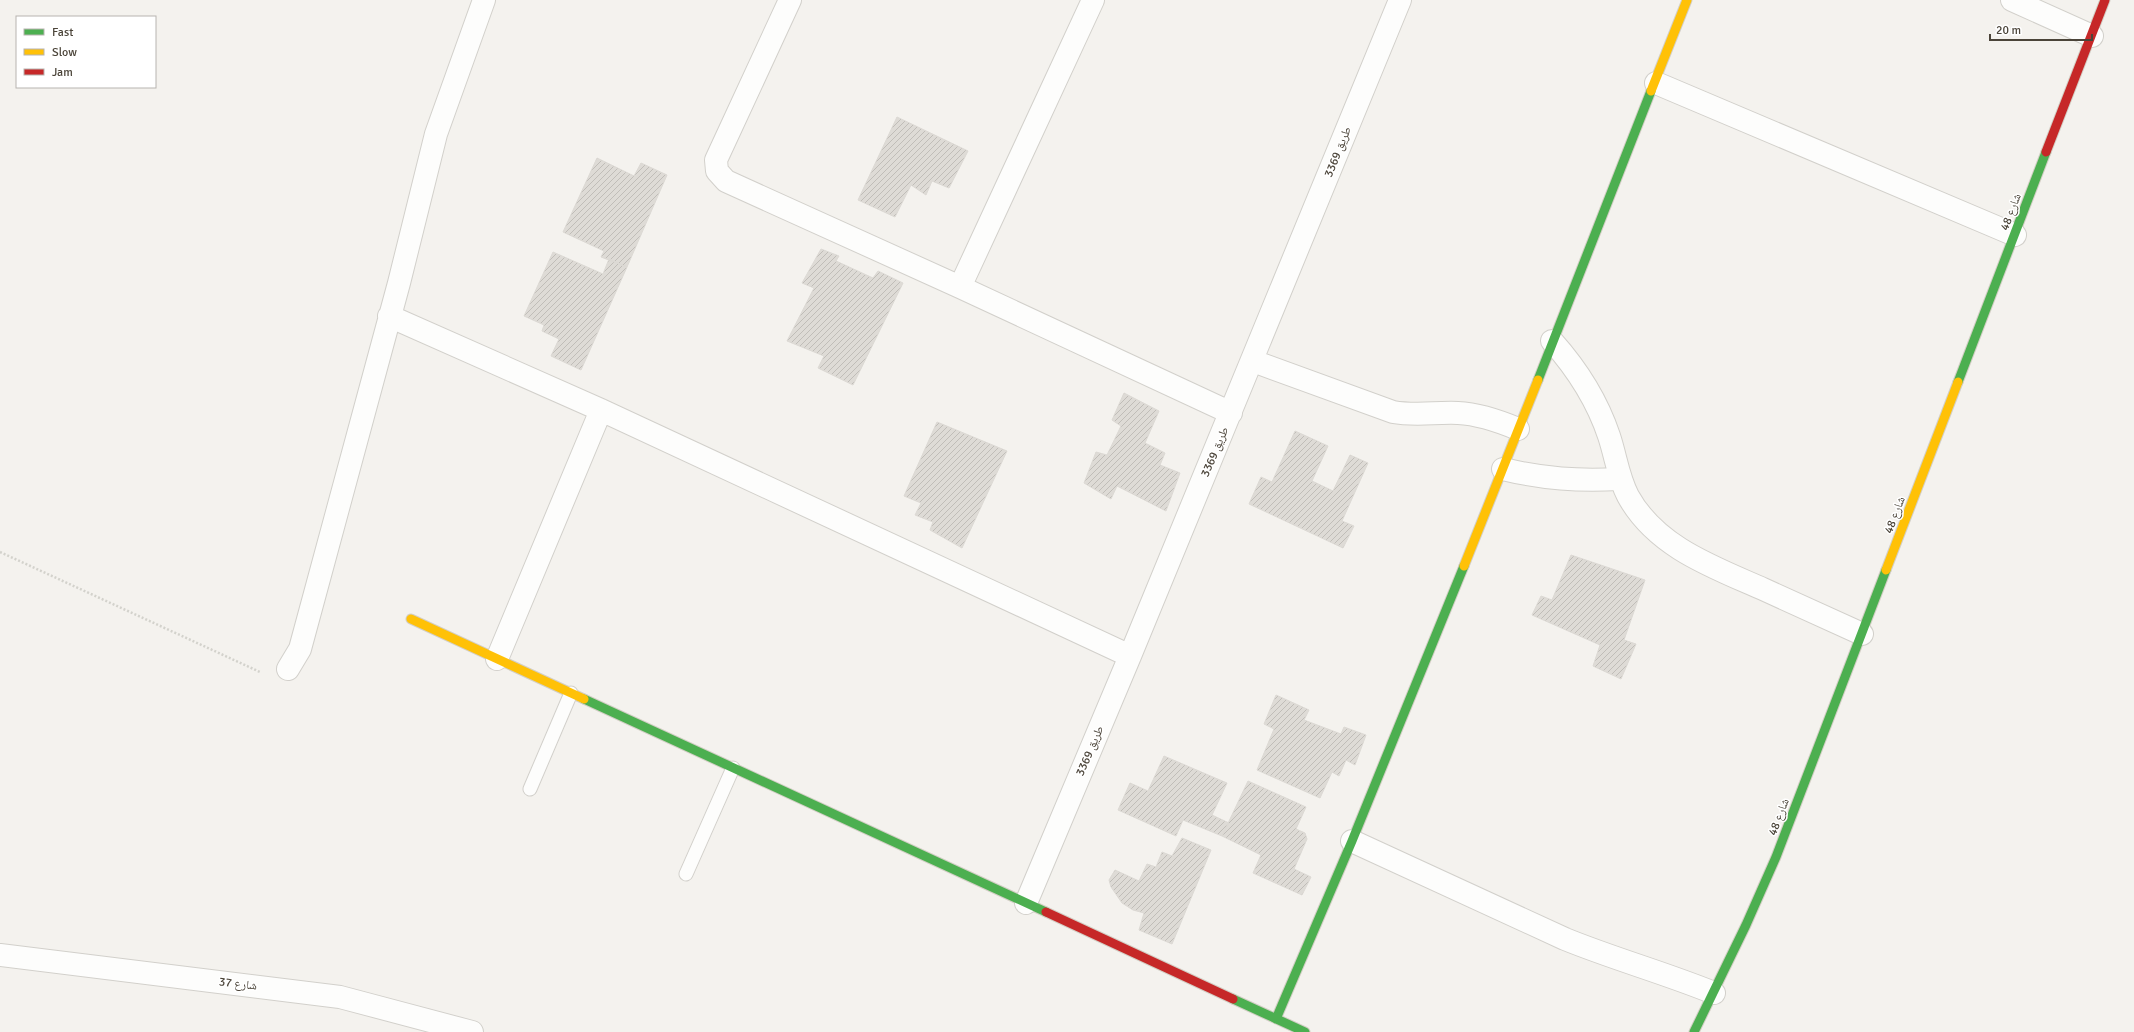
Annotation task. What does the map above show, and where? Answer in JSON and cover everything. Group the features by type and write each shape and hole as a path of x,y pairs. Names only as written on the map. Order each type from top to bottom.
{"street":[{"path":"288,669 300,649 436,134 484,0"},
{"path":"790,0 716,160 717,171 726,181 960,287 1231,413"},
{"path":"960,287 1093,0"},
{"name":"طريق 3369","path":"1026,903 1231,413 1400,0"},
{"path":"1276,1018 1352,841 1503,469 1552,341 1656,83 1687,0"},
{"path":"2012,0 2092,36"},
{"name":"شارع 48","path":"1694,1032 1714,993 1776,857 2105,0"},
{"path":"1656,83 2015,235"},
{"path":"389,316 601,410 1130,656"},
{"path":"1552,341 1580,376 1601,415 1616,457 1619,479 1642,516 1674,546 1693,558 1862,634"},
{"path":"1252,361 1393,412 1408,415 1459,413 1479,416 1518,429"},
{"path":"498,659 601,410"},
{"path":"1503,469 1532,476 1561,480 1619,479"},
{"path":"411,619 1305,1032"},
{"path":"1352,841 1565,939 1599,953 1681,979 1714,993"},
{"name":"شارع 37","path":"0,955 340,997 472,1032"}],"lane":[{"path":"530,789 571,693"},
{"path":"686,874 733,768"}],"path":[{"path":"0,552 264,673 288,669"}],"building":[{"path":"897,117 968,151 949,188 932,181 926,195 911,185 895,217 858,200"},
{"path":"597,158 634,176 641,163 667,175 627,267 601,257 604,251 563,232"},
{"path":"821,249 839,256 836,261 873,278 878,271 903,283 853,385 818,368 824,356 787,341 814,288 802,283"},
{"path":"553,252 603,274 609,259 627,267 581,370 551,356 559,339 542,331 544,325 524,316"},
{"path":"1124,393 1159,411 1145,443 1165,453 1160,465 1180,473 1166,511 1117,486 1111,499 1084,483 1096,452 1107,455 1121,426 1112,420"},
{"path":"937,422 1007,451 962,548 930,530 933,522 915,515 921,503 904,496"},
{"path":"1295,431 1328,446 1312,481 1333,491 1350,455 1368,463 1342,521 1354,526 1343,548 1249,504 1261,477 1272,482"},
{"path":"1571,555 1645,580 1624,640 1636,644 1621,679 1593,666 1600,645 1532,615 1541,596 1552,600"},
{"path":"1276,695 1309,710 1304,720 1341,734 1344,727 1366,735 1355,765 1346,760 1339,776 1332,772 1320,798 1257,770 1274,729 1264,724"},
{"path":"1164,756 1227,783 1212,815 1229,823 1222,836 1183,820 1176,836 1118,810 1130,783 1148,791"},
{"path":"1248,781 1306,807 1296,829 1305,833 1307,839 1294,869 1311,877 1302,895 1253,873 1261,855 1222,836"},
{"path":"1182,838 1211,850 1172,944 1139,930 1144,913 1133,910 1122,903 1111,887 1109,880 1115,870 1139,881 1147,864 1156,867 1162,852 1172,856"}],"traffic: fast":[{"path":"1538,380 1651,91"},
{"path":"1958,382 2046,152"},
{"path":"1276,1019 1352,841 1464,566"},
{"path":"1694,1032 1746,925 1776,857 1886,570"},
{"path":"584,699 1046,912"},
{"path":"1233,999 1305,1032"}],"traffic: slow":[{"path":"1651,91 1687,0"},
{"path":"1464,566 1538,380"},
{"path":"1886,570 1958,382"},
{"path":"411,619 584,699"}],"traffic: jam":[{"path":"2046,152 2105,0"},
{"path":"1046,912 1233,999"}]}
